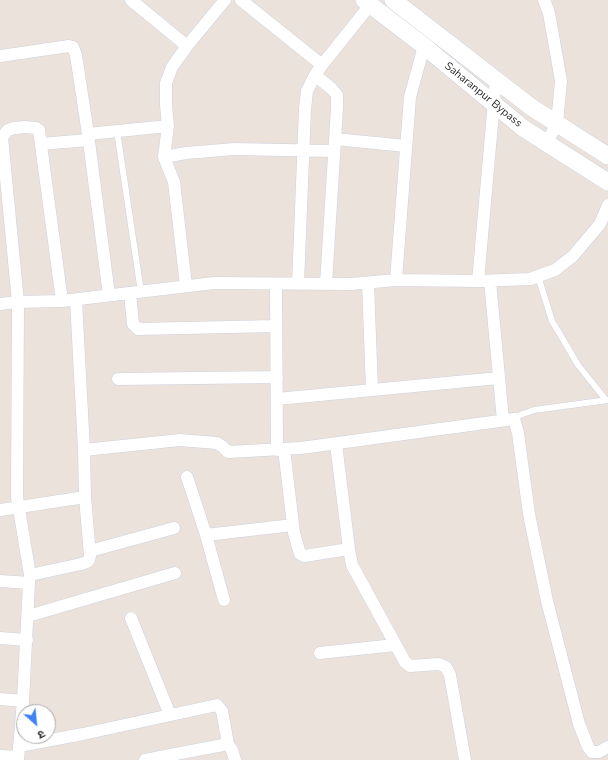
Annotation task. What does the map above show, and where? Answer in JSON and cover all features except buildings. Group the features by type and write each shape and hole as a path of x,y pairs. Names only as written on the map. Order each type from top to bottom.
{"main road":[{"path":"393,0 531,107 608,156"},
{"name":"Saharanpur Bypass","path":"367,3 424,46 523,128 608,182"}],"street":[{"path":"131,0 187,46"},
{"path":"186,286 174,182 164,157 168,126 166,83 172,67 187,46 225,0"},
{"path":"241,0 318,70 337,95 326,284"},
{"path":"544,0 549,13 561,81 557,123 547,143"},
{"path":"298,284 307,90 318,70 367,3"},
{"path":"0,56 69,46 73,47 76,55 88,137 109,295"},
{"path":"396,280 410,97 424,46"},
{"path":"496,79 493,104 484,281 499,378 509,419 518,433 529,514 547,601 579,724 590,756 608,747"},
{"path":"41,144 117,131 168,126"},
{"path":"18,754 27,640 29,579 17,497 18,302 2,137 8,130 14,128 36,128 39,130 62,301"},
{"path":"335,139 406,146"},
{"path":"164,157 186,153 234,149 304,149 334,151"},
{"path":"0,304 76,300 214,283 351,284 396,280 484,281 530,279 555,270 573,256 600,224 608,205"},
{"path":"368,283 372,390"},
{"path":"276,284 277,399 280,450 293,525 300,554 304,556 349,549"},
{"path":"135,292 133,324 138,329 276,326"},
{"path":"0,581 29,579 90,560 85,498 76,300"},
{"path":"118,379 277,378"},
{"path":"277,399 499,378"},
{"path":"84,450 180,440 217,443 228,452 280,450 336,444 509,419"},
{"path":"336,444 352,565 405,662 410,666 439,664 446,667 450,675 465,760"},
{"path":"187,477 206,535 224,600"},
{"path":"0,510 85,498"},
{"path":"206,535 293,525"},
{"path":"90,552 174,528"},
{"path":"28,616 174,573"},
{"path":"130,618 170,715"},
{"path":"0,638 27,640"},
{"path":"320,653 395,645"},
{"path":"0,699 23,702"},
{"path":"0,756 18,754 84,734 217,705 222,710 228,744 232,750 235,760"},
{"path":"145,760 228,744"}],"lane":[{"path":"117,131 135,292"},
{"path":"538,276 552,321 578,365 607,400"},
{"path":"509,419 534,410 607,400"}]}
